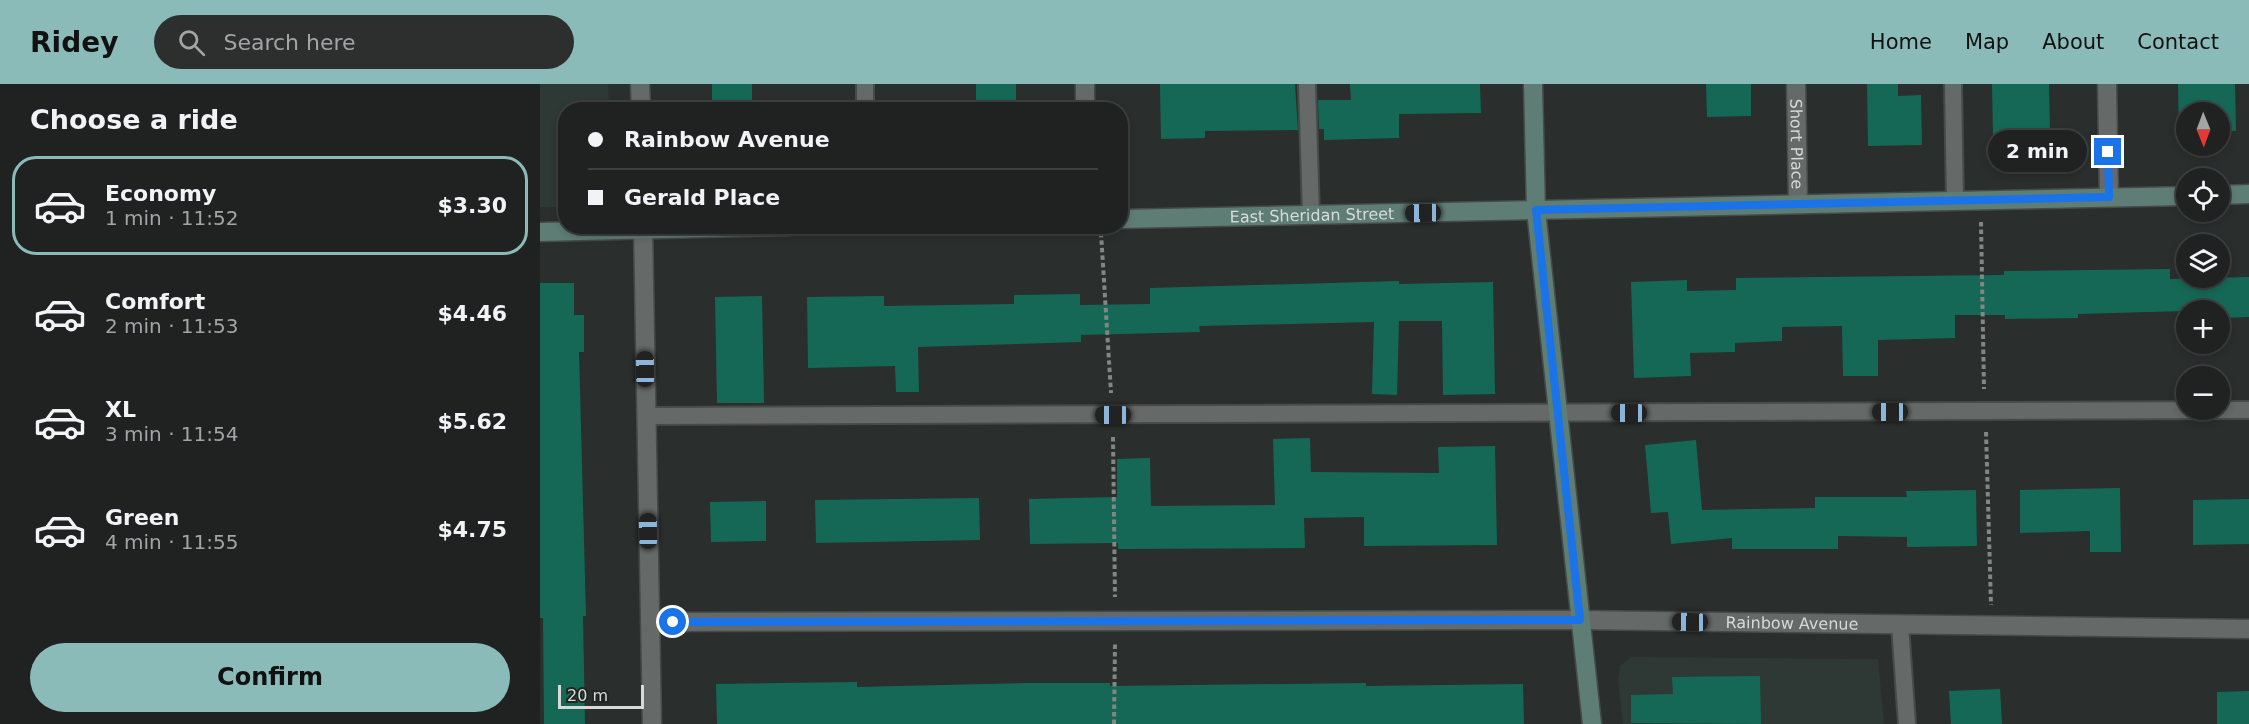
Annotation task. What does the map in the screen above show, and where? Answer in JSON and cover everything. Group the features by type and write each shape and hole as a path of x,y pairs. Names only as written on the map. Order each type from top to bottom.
{"street":[{"path":"640,84 641,102"},
{"path":"1084,84 1085,102"},
{"path":"1533,84 1536,210 1592,724"},
{"name":"Short Place","path":"1796,84 1798,204"},
{"path":"2107,84 2109,197"},
{"path":"2230,195 2249,194"},
{"name":"East Sheridan Street","path":"1128,219 2176,196"},
{"path":"540,232 558,231"},
{"path":"643,234 652,724"},
{"name":"Rainbow Avenue","path":"650,622 1580,620 2249,629"}],"lane":[{"path":"865,84 865,102"},
{"path":"1307,84 1311,215"},
{"path":"1953,84 1955,201"},
{"path":"646,416 2249,410"},
{"path":"1900,624 1907,724"}],"path":[{"path":"1101,234 1113,415 1114,724"}],"shaded area":[{"path":"540,84 608,84 609,102 558,102 558,207 540,207"},
{"path":"1631,657 1878,659 1884,724 1623,724 1618,681 1620,666"}],"building":[{"path":"712,84 752,84 752,102 712,102"},
{"path":"976,84 1016,84 1016,102 976,102"},
{"path":"1160,84 1295,84 1298,130 1205,131 1205,138 1161,139"},
{"path":"1350,84 1480,84 1481,113 1399,114 1399,138 1324,140 1324,129 1319,129 1318,100 1351,100"},
{"path":"1706,84 1751,84 1751,116 1707,117"},
{"path":"1867,84 1898,84 1898,96 1921,95 1922,145 1868,146"},
{"path":"1992,84 2049,84 2050,135 1993,136"},
{"path":"2178,84 2235,84 2236,131 2230,131 2230,102 2178,102"},
{"path":"2170,269 2170,279 2176,279 2176,288 2230,288 2230,277 2249,277 2249,317 2230,318 2230,300 2176,300 2176,311 2078,314 2078,318 2005,319 2005,315 1955,315 1955,338 1878,340 1878,376 1843,376 1842,326 1782,327 1782,341 1735,343 1735,352 1690,353 1691,376 1634,378 1631,282 1687,280 1687,291 1736,290 1736,278 2004,275 2004,271"},
{"path":"1399,281 1399,284 1493,282 1495,394 1443,395 1442,321 1399,321 1397,395 1372,394 1374,322 1199,326 1200,332 1081,335 1081,342 918,347 919,392 896,392 895,366 808,368 807,297 884,296 884,306 1014,304 1014,295 1080,294 1080,305 1150,304 1150,288"},
{"path":"540,283 574,283 574,315 584,315 584,352 579,352 586,616 583,616 585,724 544,724 543,618 540,618"},
{"path":"762,296 764,403 717,403 715,297"},
{"path":"1310,438 1311,472 1439,473 1438,447 1495,446 1497,545 1364,546 1364,517 1304,518 1305,548 1118,549 1118,543 1030,544 1029,499 1117,497 1117,459 1150,458 1151,506 1275,505 1273,439"},
{"path":"1696,440 1702,510 1815,508 1815,497 1907,497 1906,491 1976,490 1977,546 1907,547 1907,537 1838,536 1838,549 1732,549 1732,538 1671,544 1668,512 1651,513 1645,445"},
{"path":"2120,488 2121,552 2090,552 2090,531 2020,533 2020,490"},
{"path":"979,498 980,540 816,543 815,500"},
{"path":"2249,499 2249,544 2193,545 2193,500"},
{"path":"766,501 766,541 711,542 710,502"},
{"path":"1760,676 1761,724 1631,723 1631,695 1673,694 1672,677"},
{"path":"857,682 857,687 1028,683 1110,683 1110,686 1523,684 1524,724 717,724 716,684"},
{"path":"2000,689 2002,724 1951,724 1949,691"},
{"path":"2249,691 2249,724 2217,724 2217,692"}],"route":[{"path":"673,622 1580,620 1536,210 2109,197 2108,152"}]}
